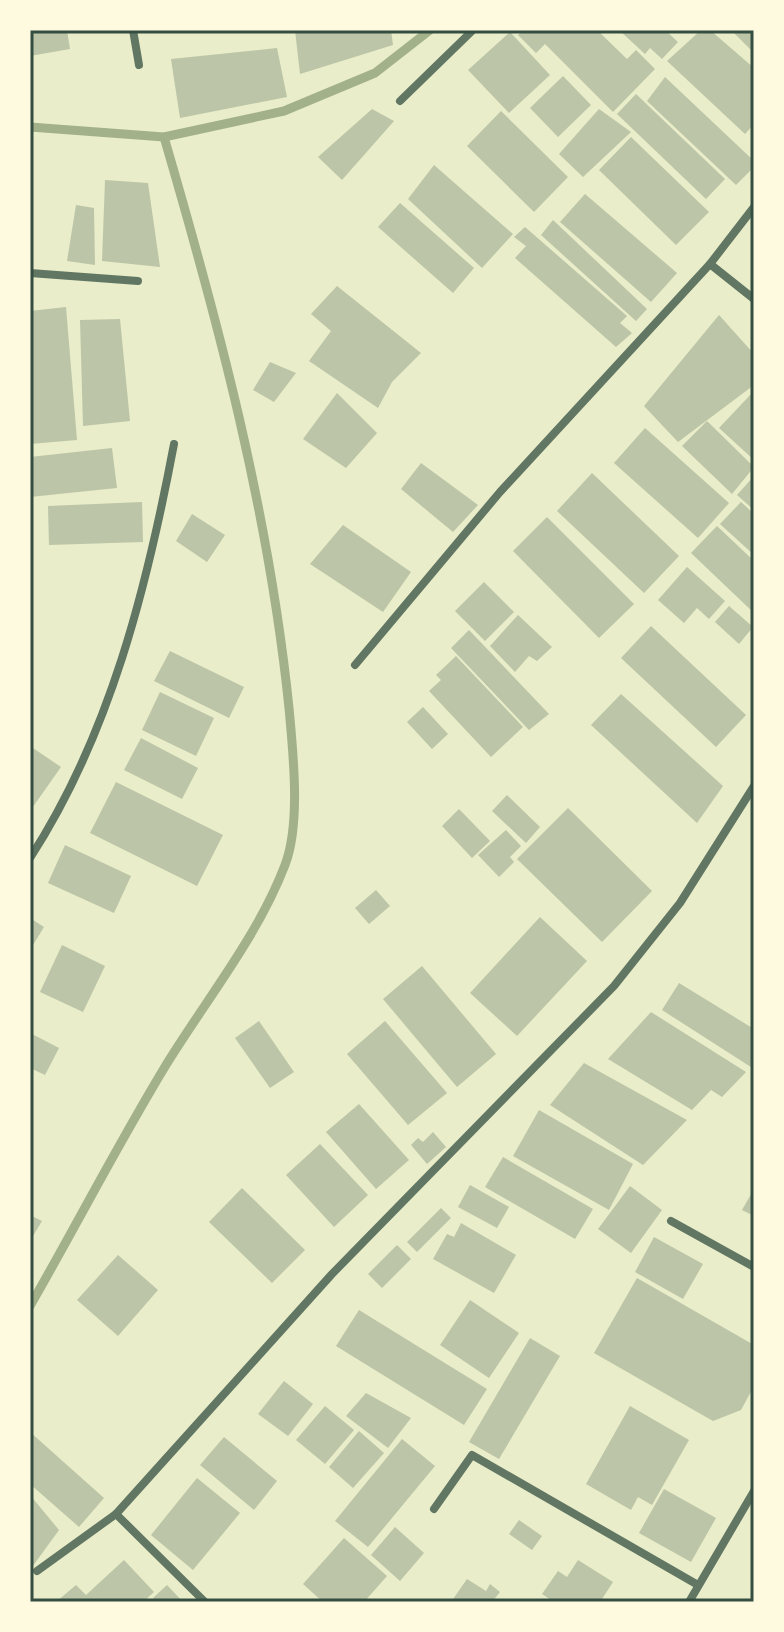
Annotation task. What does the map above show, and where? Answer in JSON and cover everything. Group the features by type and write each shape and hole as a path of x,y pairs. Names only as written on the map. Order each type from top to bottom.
{"street":[{"path":"133,30 139,65"},
{"path":"400,101 473,30"},
{"path":"355,665 500,492 710,264 754,207"},
{"path":"710,264 754,299"},
{"path":"30,273 138,281"},
{"path":"30,858 70,792 89,752 143,586 174,444"},
{"path":"37,1571 116,1514 332,1274 614,986 680,903 754,786"},
{"path":"671,1221 754,1267"},
{"path":"434,1509 472,1455 698,1585"},
{"path":"689,1602 754,1491"},
{"path":"116,1514 205,1602"}],"building":[{"path":"30,30 67,30 70,49 30,56"},
{"path":"295,30 391,30 393,45 300,74"},
{"path":"523,30 597,30 627,59 636,50 655,69 613,112 545,44 536,53 518,35"},
{"path":"619,30 665,30 678,42 662,59 650,48 645,54"},
{"path":"701,30 710,30 754,68 754,124 745,134 667,61"},
{"path":"731,30 754,30 754,53"},
{"path":"510,32 550,75 509,113 468,70"},
{"path":"277,48 287,97 180,118 171,59"},
{"path":"563,76 591,105 558,137 530,108"},
{"path":"665,77 754,161 754,167 736,185 647,101"},
{"path":"636,94 725,179 706,199 617,114"},
{"path":"372,109 394,121 342,180 318,157"},
{"path":"599,109 631,132 583,177 559,154"},
{"path":"501,111 568,177 534,212 467,146"},
{"path":"631,137 709,212 676,245 599,170"},
{"path":"434,165 513,234 482,268 408,199"},
{"path":"105,180 148,183 160,267 102,261"},
{"path":"585,194 677,273 651,302 560,222"},
{"path":"400,203 474,268 453,293 378,227"},
{"path":"76,205 94,208 95,265 67,261"},
{"path":"553,220 647,309 636,321 541,235"},
{"path":"525,227 627,316 620,323 632,333 616,347 515,258 526,246 514,237"},
{"path":"337,286 421,353 392,382 378,408 309,361 331,331 311,314"},
{"path":"66,307 77,440 30,444 30,311"},
{"path":"719,315 754,354 754,385 678,442 644,406"},
{"path":"120,319 130,421 83,426 80,320"},
{"path":"270,362 296,373 274,402 253,390"},
{"path":"754,391 754,460 719,428"},
{"path":"337,393 377,433 346,468 303,439"},
{"path":"707,421 754,467 732,494 682,446"},
{"path":"645,428 729,503 698,538 614,463"},
{"path":"112,448 117,488 30,497 30,457"},
{"path":"421,463 478,505 453,532 401,489"},
{"path":"592,473 679,556 644,593 557,511"},
{"path":"754,476 754,510 737,495"},
{"path":"142,502 143,542 49,545 48,506"},
{"path":"741,502 754,514 754,555 720,524"},
{"path":"192,514 225,535 207,562 176,541"},
{"path":"547,517 634,604 599,638 513,551"},
{"path":"343,525 411,572 383,612 310,564"},
{"path":"717,526 754,561 754,613 691,553"},
{"path":"687,567 725,601 709,619 697,608 684,623 658,600"},
{"path":"484,582 514,612 485,641 455,611"},
{"path":"729,606 753,627 739,644 715,622"},
{"path":"518,615 552,647 537,661 529,656 515,672 490,646"},
{"path":"651,626 746,715 716,747 621,658"},
{"path":"469,630 549,714 529,730 451,648"},
{"path":"170,651 244,687 229,718 154,681"},
{"path":"456,656 523,727 491,757 429,691 441,680 436,675"},
{"path":"160,692 214,718 196,756 142,730"},
{"path":"621,694 723,786 697,823 591,725"},
{"path":"423,707 448,734 432,749 407,722"},
{"path":"141,738 198,768 182,799 124,770"},
{"path":"30,746 61,767 30,811"},
{"path":"116,782 223,835 197,886 90,833"},
{"path":"507,795 540,827 526,843 492,811"},
{"path":"568,808 652,891 602,942 517,859"},
{"path":"459,809 490,841 472,858 442,826"},
{"path":"506,830 521,846 510,857 514,862 499,877 478,855"},
{"path":"65,845 131,876 114,913 48,883"},
{"path":"376,890 390,906 369,924 355,908"},
{"path":"540,917 587,961 517,1036 470,993"},
{"path":"30,918 44,927 30,950"},
{"path":"62,945 105,966 83,1012 40,992"},
{"path":"422,966 496,1054 457,1087 383,999"},
{"path":"679,983 754,1029 754,1069 662,1010"},
{"path":"651,1012 746,1072 722,1097 711,1090 692,1110 608,1059"},
{"path":"259,1021 294,1072 270,1088 235,1038"},
{"path":"385,1021 447,1093 408,1125 347,1054"},
{"path":"30,1033 59,1048 45,1075 30,1068"},
{"path":"584,1063 687,1120 643,1165 550,1105"},
{"path":"359,1104 409,1160 376,1189 326,1132"},
{"path":"539,1110 633,1164 609,1210 513,1156"},
{"path":"433,1132 446,1147 427,1164 411,1145 418,1138 423,1142"},
{"path":"320,1144 368,1195 334,1227 286,1175"},
{"path":"503,1157 593,1209 575,1239 485,1187"},
{"path":"470,1185 509,1207 497,1228 458,1207"},
{"path":"630,1186 662,1210 631,1253 598,1229"},
{"path":"242,1188 305,1250 272,1283 209,1222"},
{"path":"754,1189 754,1216 742,1210"},
{"path":"441,1208 451,1218 417,1252 407,1242"},
{"path":"30,1215 42,1221 30,1241"},
{"path":"461,1223 516,1255 494,1293 433,1259 447,1234 454,1237"},
{"path":"654,1237 703,1264 683,1299 635,1272"},
{"path":"397,1245 411,1259 382,1288 368,1274"},
{"path":"118,1255 158,1290 118,1336 77,1300"},
{"path":"637,1278 754,1345 754,1386 741,1410 713,1421 594,1353"},
{"path":"470,1300 519,1333 489,1378 440,1345"},
{"path":"359,1310 487,1389 464,1425 336,1346"},
{"path":"530,1338 560,1356 499,1459 469,1442"},
{"path":"284,1381 313,1404 288,1436 258,1414"},
{"path":"366,1393 411,1418 388,1448 346,1416"},
{"path":"325,1406 354,1430 325,1464 296,1440"},
{"path":"630,1406 689,1440 652,1505 638,1497 631,1510 586,1484"},
{"path":"359,1431 384,1453 353,1488 329,1467"},
{"path":"30,1432 104,1498 79,1527 30,1484"},
{"path":"224,1437 277,1481 254,1510 200,1465"},
{"path":"402,1439 435,1466 368,1547 335,1521"},
{"path":"197,1478 240,1513 193,1570 151,1535"},
{"path":"664,1489 716,1518 691,1562 639,1533"},
{"path":"30,1495 59,1530 30,1570"},
{"path":"519,1520 542,1536 532,1550 509,1534"},
{"path":"395,1527 424,1553 400,1581 371,1555"},
{"path":"344,1538 387,1576 364,1602 323,1602 303,1584"},
{"path":"124,1560 154,1592 143,1602 56,1602 76,1585 86,1595"},
{"path":"578,1560 613,1582 600,1602 554,1602 542,1594 558,1571 567,1577"},
{"path":"467,1579 486,1591 490,1584 500,1592 492,1602 451,1602"},
{"path":"167,1585 183,1602 157,1602 153,1598"}],"waterway":[{"path":"30,127 164,137 284,111 375,73 430,30"},
{"path":"30,1306 148,1095 261,917 285,865 293,829 291,726 269,563 240,420 164,137"}]}
